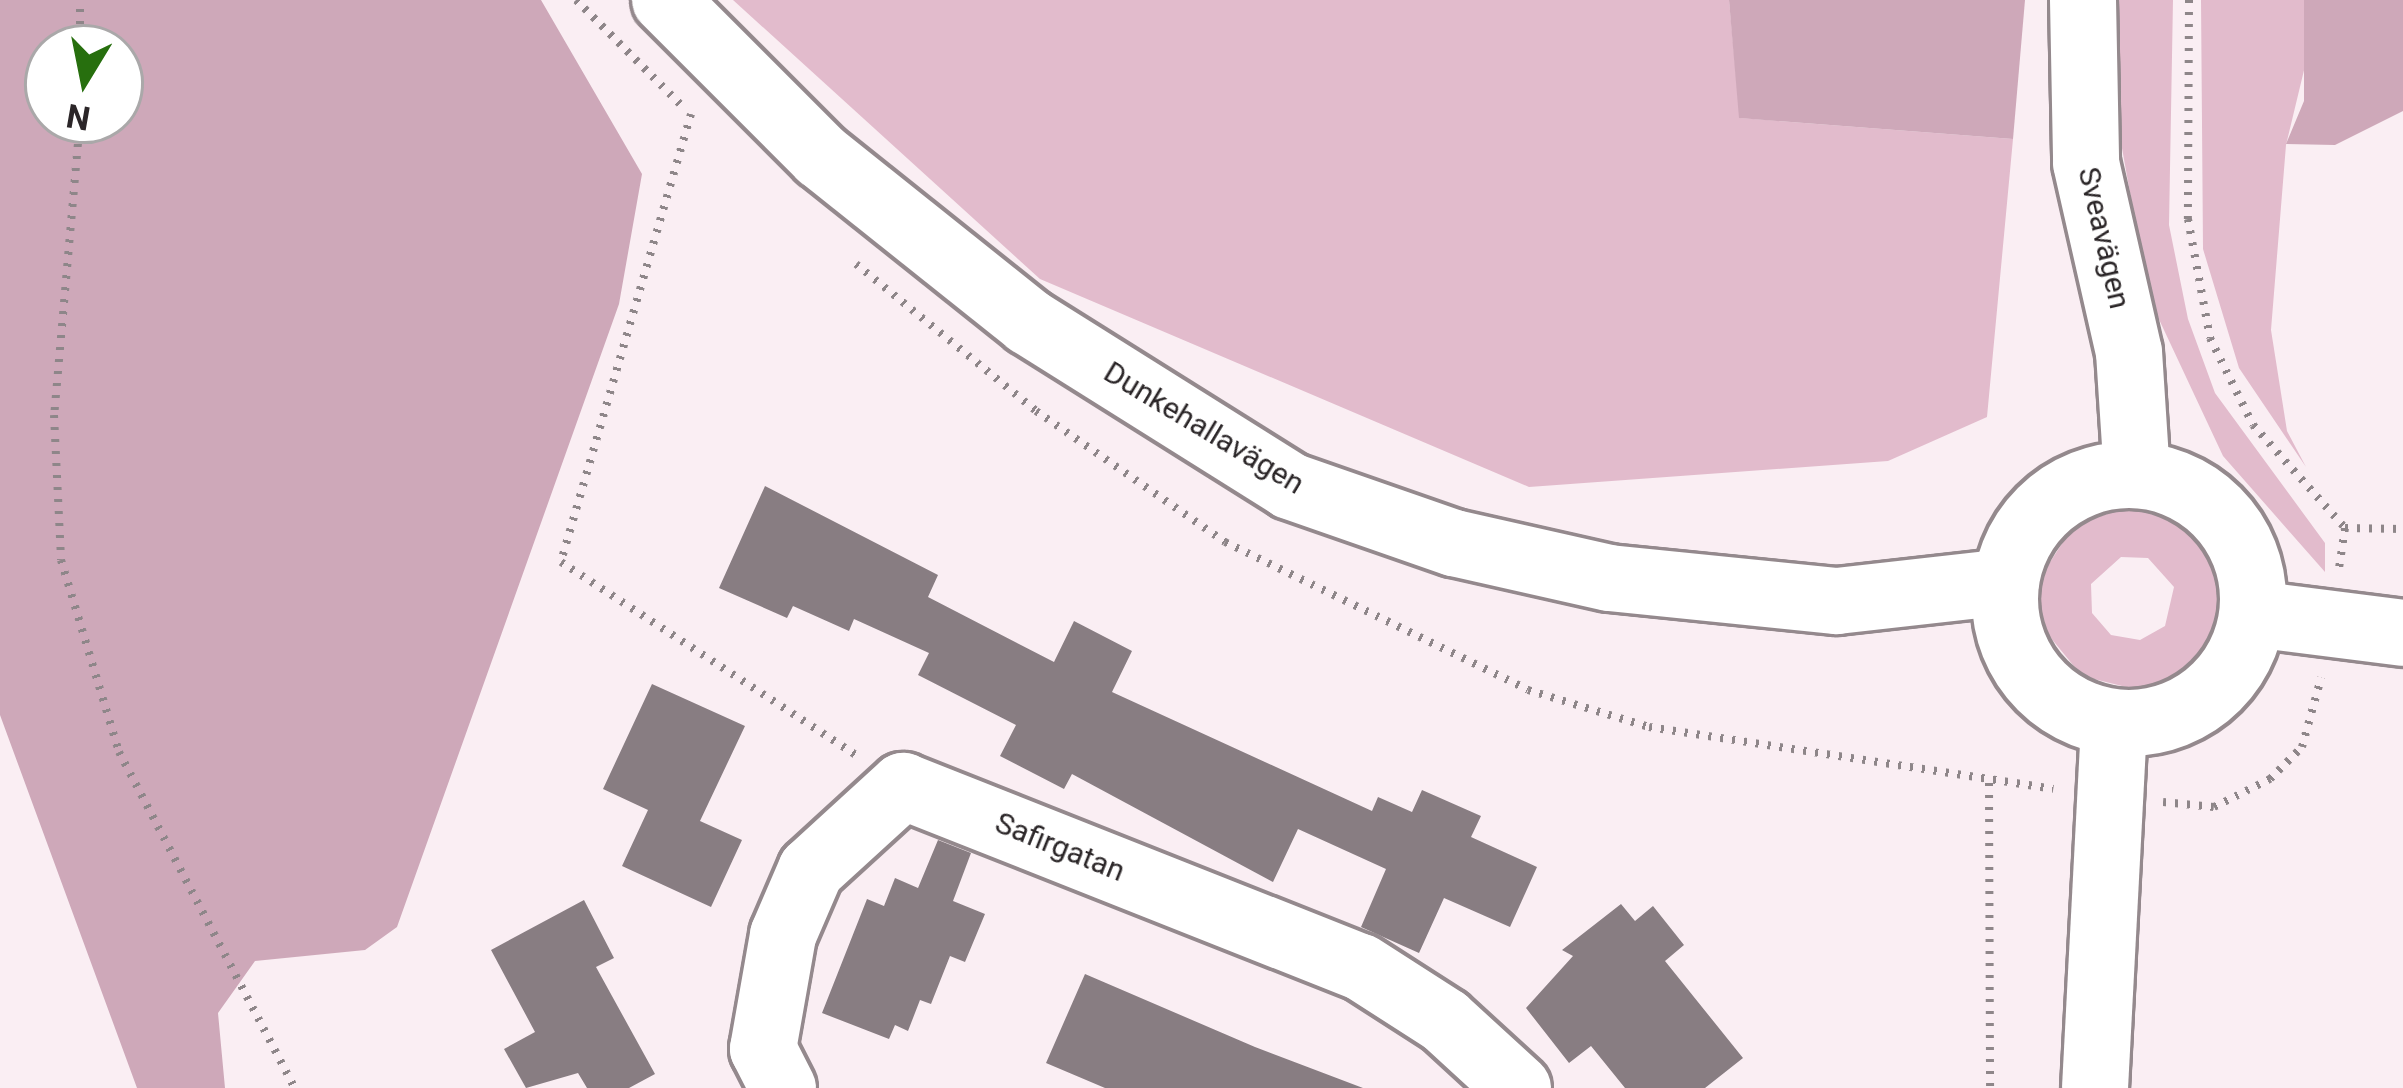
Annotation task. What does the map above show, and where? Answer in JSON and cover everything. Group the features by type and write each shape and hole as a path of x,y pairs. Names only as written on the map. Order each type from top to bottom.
{"street":[{"name":"Dunkehallavägen","path":"665,0 821,156 1029,322 1291,486 1454,543 1609,578 1837,601 2006,582"},
{"name":"Sveavägen","path":"2083,0 2086,163 2129,352 2137,475"},
{"path":"2137,475 2171,482 2228,522 2253,582 2253,614 2211,693 2149,722 2114,723 2038,685 2006,619 2006,582 2046,506 2073,488 2137,475"},
{"path":"2253,614 2330,630 2403,633"},
{"path":"2095,1088 2102,794 2114,723"},
{"path":"783,1088 764,1049 784,935 811,870 903,786"},
{"name":"Safirgatan","path":"903,786 1361,968 1445,1021 1518,1088"}],"path":[{"path":"576,0 709,130"},
{"path":"2188,0 2188,219 2210,338 2253,425 2345,528 2403,529"},
{"path":"691,113 561,562 903,786"},
{"path":"78,144 54,415 61,560 119,752 295,1088"},
{"path":"848,256 1120,472 1375,623 1528,691 1649,727 1989,783 2214,807 2270,779 2302,747 2330,630 2345,528"},
{"path":"1989,783 1990,1088"}],"shaded area":[{"path":"0,0 541,0 642,174 619,304 397,927 365,950 255,961 218,1013 225,1088 137,1088 0,715"},
{"path":"733,0 1729,0 1740,118 2013,139 1987,417 1888,461 1529,487 1040,279"},
{"path":"1729,0 2025,0 2013,139 1739,118"},
{"path":"2118,0 2173,0 2169,225 2188,319 2215,393 2325,543 2325,572 2223,456 2149,298 2118,126"},
{"path":"2201,0 2304,0 2312,37 2286,145 2271,330 2287,431 2306,467 2239,368 2203,249"},
{"path":"2304,0 2403,0 2403,111 2335,145 2286,144 2304,101"},
{"path":"2134,505 2194,527 2225,583 2213,645 2192,670 2138,690 2082,676 2046,632 2040,603 2043,573 2074,525","holes":["2121,557 2148,558 2174,587 2165,626 2140,640 2111,635 2092,613 2091,584"]}],"building":[{"path":"765,486 938,575 928,597 1054,662 1074,621 1132,651 1112,692 1372,811 1378,797 1412,812 1422,790 1481,816 1471,837 1537,867 1510,927 1444,898 1419,953 1361,927 1386,869 1298,829 1273,882 1072,774 1064,789 1000,756 1016,725 918,675 929,653 854,619 849,631 793,606 787,618 719,588"},
{"path":"652,684 745,726 700,821 742,840 711,907 622,866 648,810 603,789"},
{"path":"938,840 971,853 953,901 985,914 965,962 950,956 931,1004 920,1000 908,1031 895,1025 889,1039 822,1013 867,899 884,906 895,878 918,888"},
{"path":"584,900 614,958 596,967 655,1074 629,1088 587,1088 578,1073 526,1088 504,1049 535,1032 491,950"},
{"path":"1621,904 1635,921 1653,906 1684,945 1665,961 1743,1058 1705,1088 1625,1088 1591,1046 1569,1063 1526,1008 1573,956 1562,950"},
{"path":"1085,974 1363,1088 1105,1088 1046,1063"}]}
